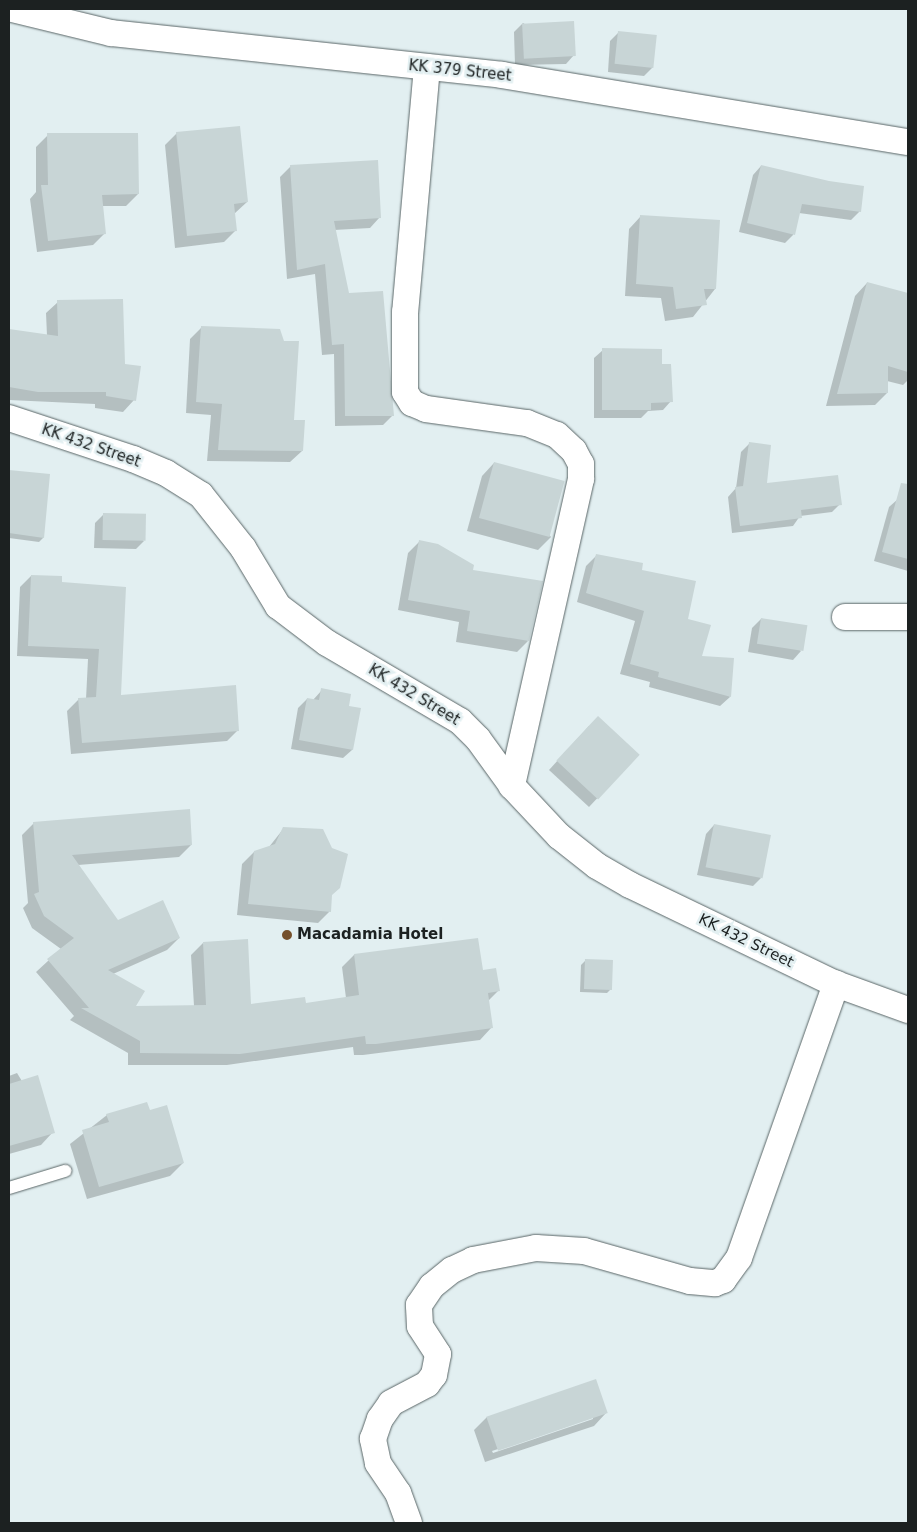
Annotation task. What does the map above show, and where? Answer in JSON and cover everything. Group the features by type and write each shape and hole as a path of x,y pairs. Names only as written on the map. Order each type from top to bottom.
{"street":[{"name":"KK 379 Street","path":"12,9 111,33 502,75 908,142"},
{"path":"427,67 405,312 405,392 412,403 426,409 527,423 557,435 574,451 581,464 581,479 512,786"},
{"name":"KK 432 Street","path":"9,418 133,459 166,473 201,495 243,548 278,606 327,643 460,721 478,739 512,786 559,836 596,866 630,885 836,984 908,1010"},
{"path":"845,616 908,617"},
{"path":"408,1523 398,1493 378,1463 374,1439 380,1419 391,1403 427,1384 434,1374 438,1354 420,1326 419,1305 432,1286 452,1270 473,1260 536,1248 584,1251 690,1281 715,1284 723,1280 739,1258 836,984"}],"lane":[{"path":"9,1188 65,1171"}],"building":[{"path":"574,21 576,56 524,59 522,24"},
{"path":"618,31 657,35 653,68 615,64"},
{"path":"240,126 248,202 234,204 237,231 187,236 176,132"},
{"path":"47,133 138,133 139,194 102,195 106,234 48,241 41,185 48,185"},
{"path":"378,160 381,218 334,221 349,293 383,291 394,416 345,416 344,344 332,345 325,264 297,270 290,165"},
{"path":"761,165 829,181 864,186 861,212 802,204 795,235 747,223"},
{"path":"640,215 720,220 716,289 704,289 707,305 676,309 673,287 636,284"},
{"path":"867,282 908,293 908,372 888,366 888,393 837,394"},
{"path":"123,299 125,364 141,366 136,401 106,396 106,392 38,392 9,387 9,329 58,336 57,300"},
{"path":"201,326 280,329 284,341 299,341 294,420 305,420 303,451 218,450 222,404 196,402"},
{"path":"602,348 662,349 662,364 671,364 673,402 651,403 651,410 602,410"},
{"path":"749,442 771,445 767,483 838,475 842,505 801,510 802,518 740,526 735,487 743,486"},
{"path":"494,462 565,481 550,537 479,518"},
{"path":"9,470 50,474 44,538 9,533"},
{"path":"901,483 908,484 908,559 882,552"},
{"path":"103,513 146,514 146,541 103,540"},
{"path":"419,540 438,544 474,565 473,570 543,581 529,641 467,631 470,611 408,600"},
{"path":"596,554 643,563 642,570 696,581 688,619 711,625 702,656 734,658 731,697 658,677 659,672 630,664 644,611 586,593"},
{"path":"31,575 62,576 62,582 126,587 121,695 236,685 239,731 82,743 78,698 96,697 99,649 28,646"},
{"path":"761,618 807,625 803,651 757,644"},
{"path":"321,688 351,694 349,706 361,708 353,750 299,740 307,698 319,700"},
{"path":"598,716 640,755 598,799 556,761"},
{"path":"190,809 192,845 72,855 118,920 163,900 180,938 108,970 145,991 136,1006 206,1005 203,942 248,939 251,1004 305,997 306,1003 359,995 354,954 478,938 483,970 496,968 500,991 488,993 493,1028 376,1044 366,1044 365,1036 240,1054 140,1053 140,1041 81,1008 89,1008 47,959 74,938 44,916 34,894 39,892 33,822"},
{"path":"714,824 771,835 763,878 706,867"},
{"path":"283,827 323,829 332,848 348,854 340,888 332,895 331,912 248,904 254,851 275,844"},
{"path":"585,959 613,960 612,990 584,989"},
{"path":"38,1075 55,1133 9,1146 9,1084"},
{"path":"147,1102 150,1110 167,1105 184,1163 99,1187 82,1130 109,1122 106,1114"},
{"path":"596,1379 608,1413 498,1451 486,1417"}],"place":[{"name":"Macadamia Hotel","path":"287,935"}]}
